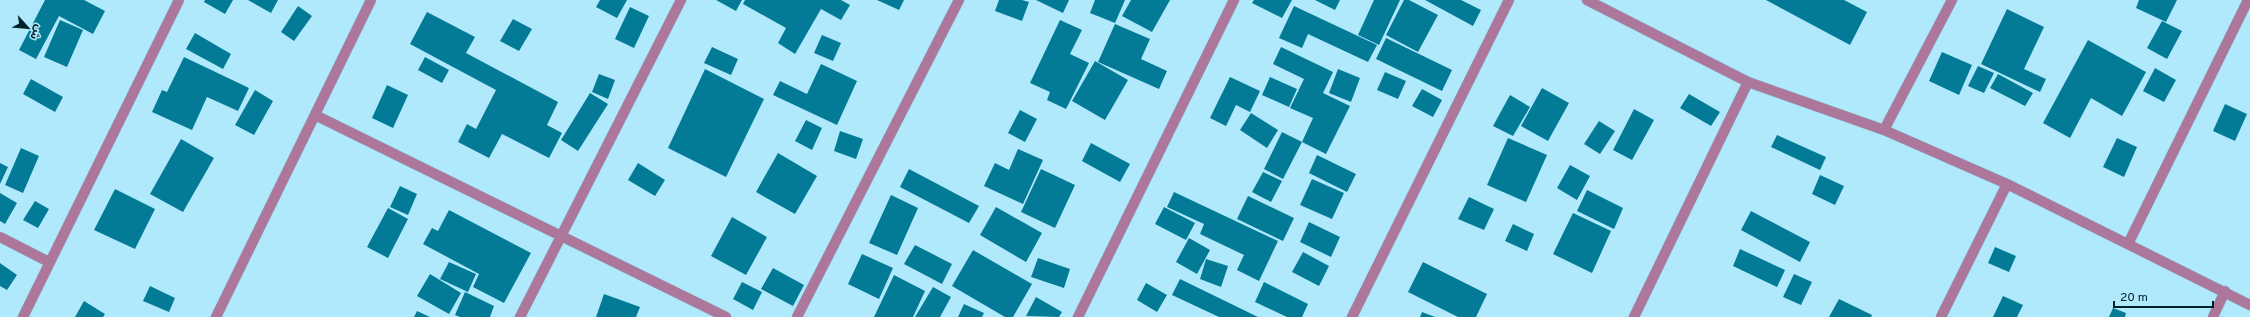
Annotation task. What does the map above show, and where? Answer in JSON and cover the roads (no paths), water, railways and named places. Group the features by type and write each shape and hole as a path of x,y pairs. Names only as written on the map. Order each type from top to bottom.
{"street":[{"path":"23,317 179,0"},
{"path":"216,317 371,0"},
{"path":"520,317 681,0"},
{"path":"797,317 959,0"},
{"path":"1078,317 1234,0"},
{"path":"1352,317 1509,0"},
{"path":"1587,0 1748,82 1884,130 2007,184 2225,291 2250,305"},
{"path":"1884,130 1952,0"},
{"path":"2128,244 2248,0"},
{"path":"1634,317 1748,82"},
{"path":"315,115 726,317"},
{"path":"1941,317 2007,184"},
{"path":"0,237 50,262"},
{"path":"2213,317 2225,291"}]}
